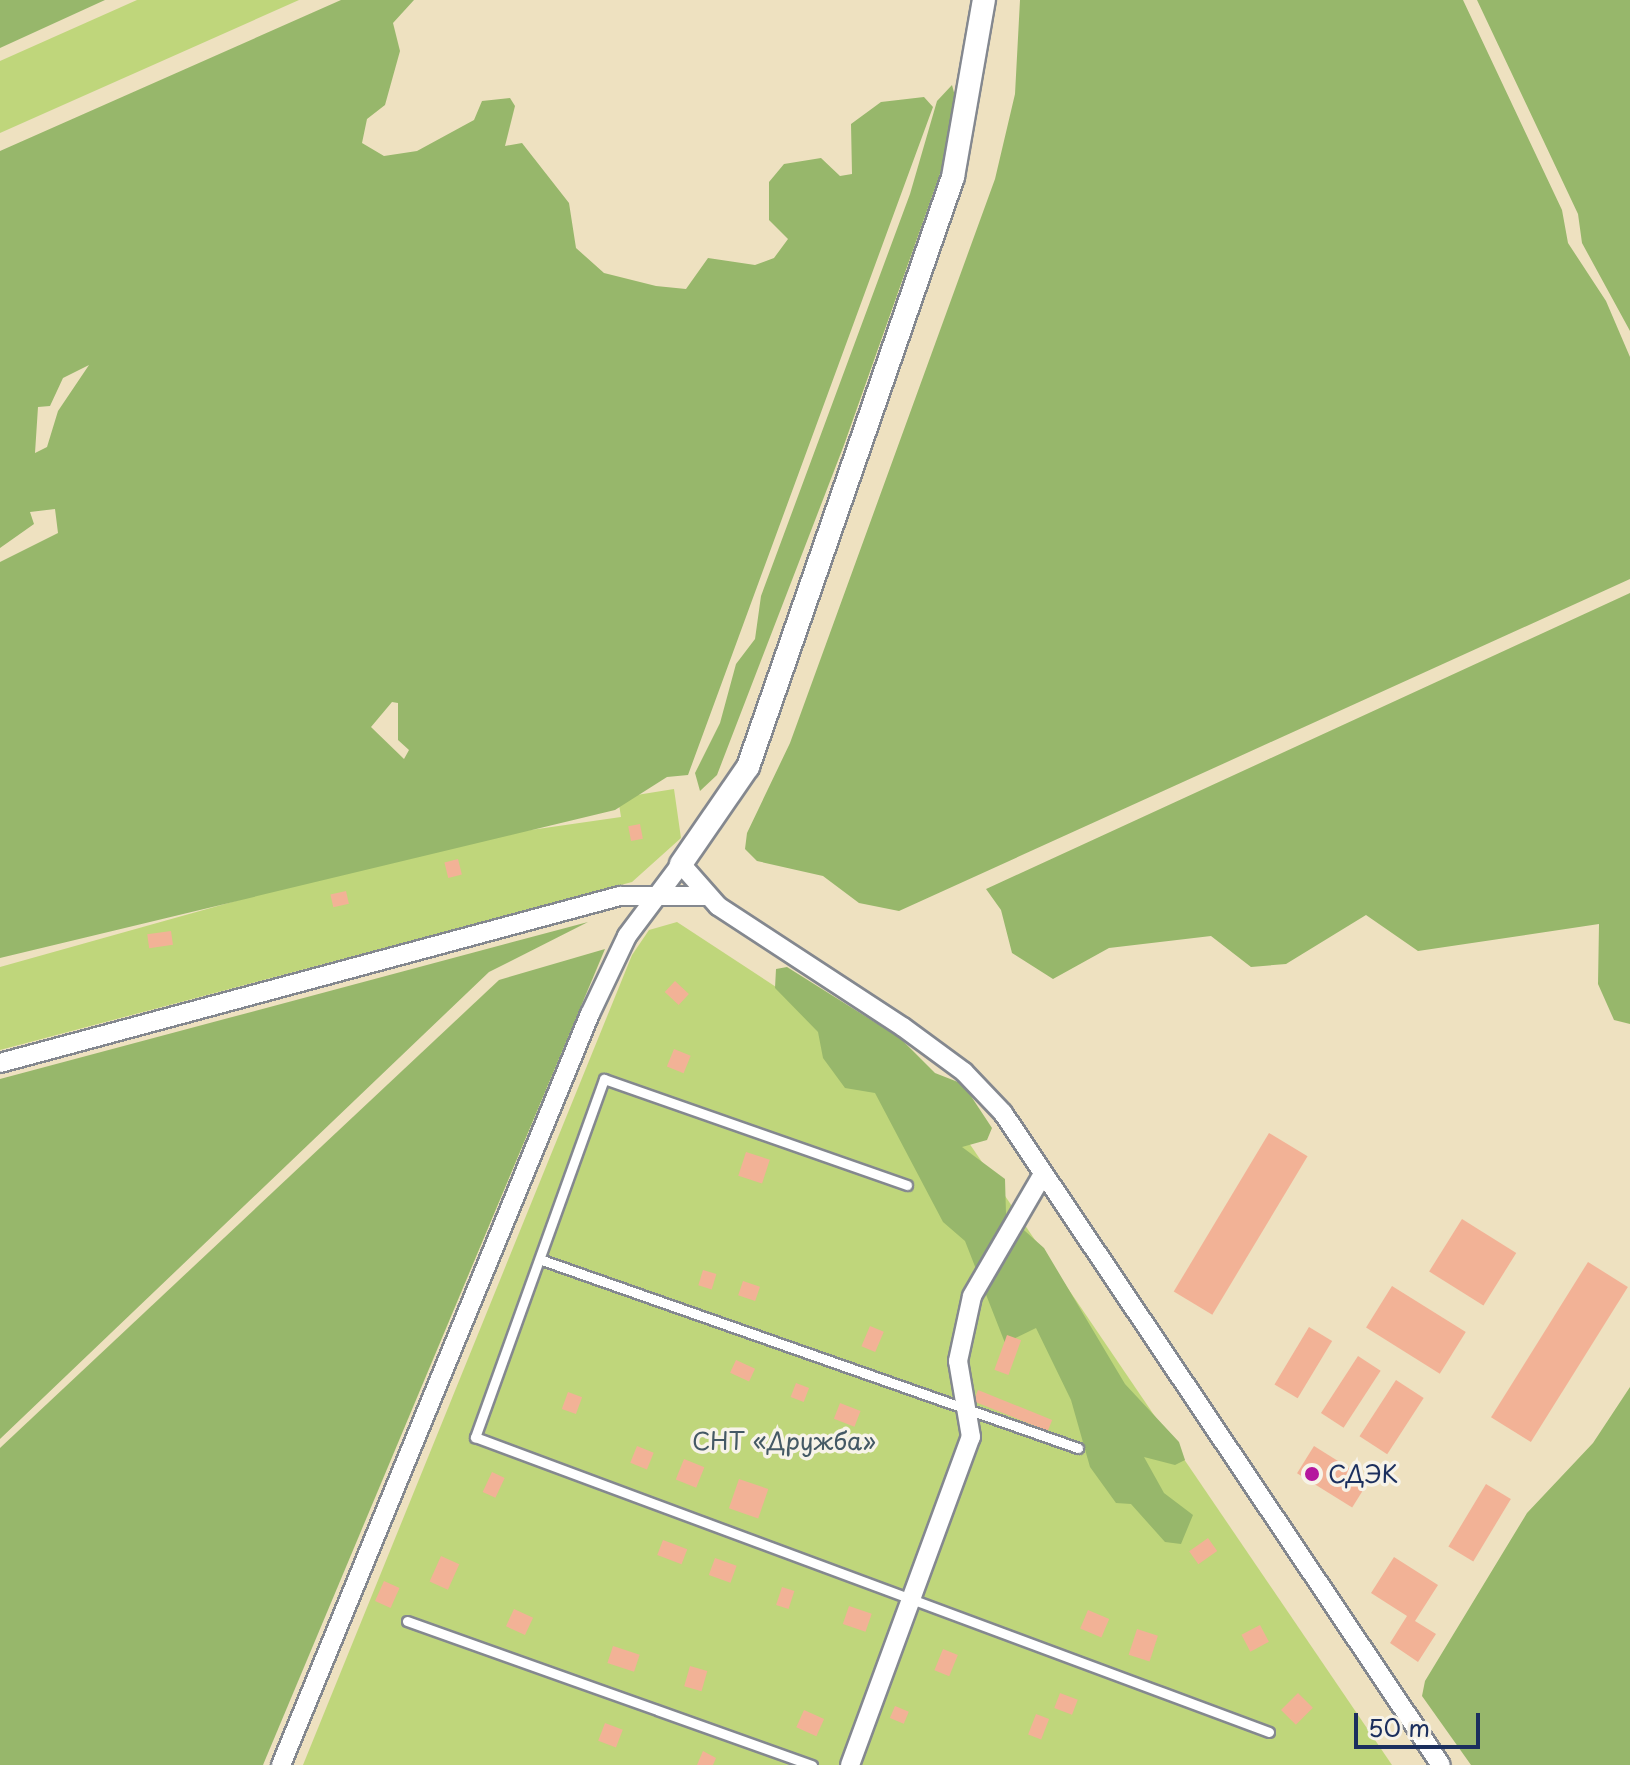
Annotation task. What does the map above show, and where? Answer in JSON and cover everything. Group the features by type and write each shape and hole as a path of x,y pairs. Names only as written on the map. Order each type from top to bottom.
{"street":[{"path":"281,1765 590,1014 656,894 681,864 748,767 953,177 984,0"},
{"path":"681,864 706,896 964,1072 1043,1174 1441,1765"},
{"path":"0,1063 620,896 706,896"},
{"path":"850,1765 971,1437 962,1411 958,1361 972,1296 1043,1174"}],"lane":[{"path":"907,1185 604,1079 542,1260 475,1437 1269,1732"},
{"path":"542,1260 962,1411 1013,1420 1078,1448"},
{"path":"407,1621 812,1765"}],"green space":[{"path":"0,0 105,0 0,48"},
{"path":"137,0 299,0 0,133 0,61"},
{"path":"341,0 414,0 393,23 400,51 385,105 367,119 362,143 384,156 417,151 474,120 482,101 510,98 515,106 505,146 522,143 569,203 576,248 604,273 656,286 686,289 708,258 755,265 774,258 788,239 769,220 769,182 784,164 821,158 840,176 852,174 851,124 881,102 924,97 933,107 688,775 667,777 615,810 0,958 0,562 58,533 55,509 30,512 34,524 0,548 0,151","holes":["89,365 58,411 47,447 35,453 38,407 50,406 63,378","392,702 398,703 398,740 409,750 404,759 371,727"]},
{"path":"1020,0 1463,0 1562,210 1568,243 1606,301 1630,357 1630,579 899,911 859,903 823,876 757,861 745,849 747,833 790,743 995,179 1015,94"},
{"path":"1477,0 1630,0 1630,331 1582,243 1578,214"},
{"path":"952,85 959,111 941,171 844,445 717,775 700,791 695,773 720,723 736,664 755,639 761,596 910,194 937,101"},
{"path":"1630,593 1630,1024 1614,1020 1598,984 1599,924 1418,951 1366,915 1286,964 1251,967 1211,936 1109,948 1053,979 1012,953 1001,910 986,889"},
{"path":"674,789 681,838 632,882 0,1050 0,967 446,842 621,817 618,798"},
{"path":"588,922 489,972 0,1439 0,1079"},
{"name":"СНТ «Дружба»","path":"677,922 933,1090 1392,1765 303,1765 632,955 649,930"},
{"path":"605,949 263,1765 0,1765 0,1448 499,980"},
{"path":"787,967 900,1038 935,1073 963,1084 992,1128 987,1140 962,1147 1005,1179 1006,1214 1044,1248 1125,1384 1179,1442 1185,1460 1175,1465 1144,1457 1164,1493 1193,1515 1181,1544 1165,1542 1131,1504 1116,1503 1090,1467 1071,1400 1036,1328 1005,1343 965,1241 943,1222 875,1093 845,1088 823,1058 818,1032 775,988 776,969"},
{"path":"1630,1387 1630,1765 1471,1765 1422,1696 1425,1681 1527,1513 1593,1443"}],"building":[{"path":"640,824 643,839 631,841 628,826"},
{"path":"458,859 462,875 448,878 444,862"},
{"path":"346,891 349,904 333,907 330,895"},
{"path":"171,931 173,945 149,948 147,934"},
{"path":"675,981 689,994 679,1005 665,992"},
{"path":"674,1049 691,1056 684,1073 667,1067"},
{"path":"1269,1133 1308,1156 1212,1315 1174,1292"},
{"path":"746,1152 770,1160 762,1184 738,1176"},
{"path":"1462,1219 1516,1253 1483,1305 1429,1272"},
{"path":"1588,1262 1628,1287 1531,1442 1491,1417"},
{"path":"703,1270 716,1274 712,1289 698,1285"},
{"path":"743,1281 760,1287 755,1301 738,1295"},
{"path":"1392,1286 1466,1332 1440,1374 1366,1328"},
{"path":"870,1326 884,1332 875,1352 861,1346"},
{"path":"1309,1327 1332,1341 1298,1398 1274,1384"},
{"path":"1007,1335 1021,1340 1008,1375 994,1370"},
{"path":"1358,1356 1381,1371 1344,1428 1321,1413"},
{"path":"736,1360 755,1369 749,1382 730,1373"},
{"path":"1396,1380 1424,1398 1387,1454 1360,1436"},
{"path":"796,1383 809,1388 804,1402 791,1397"},
{"path":"978,1390 1052,1420 1048,1431 974,1401"},
{"path":"568,1392 582,1397 576,1414 562,1409"},
{"path":"840,1403 861,1411 854,1427 834,1419"},
{"path":"637,1446 654,1453 647,1469 630,1463"},
{"path":"1314,1446 1369,1480 1352,1508 1297,1473"},
{"path":"684,1459 704,1467 696,1488 676,1479"},
{"path":"492,1472 505,1478 495,1498 483,1492"},
{"path":"739,1479 768,1489 758,1518 729,1508"},
{"path":"1486,1484 1511,1499 1473,1562 1448,1547"},
{"path":"1208,1538 1217,1551 1198,1564 1189,1551"},
{"path":"663,1540 687,1549 682,1564 657,1555"},
{"path":"441,1556 459,1564 448,1590 430,1582"},
{"path":"1394,1557 1438,1585 1415,1621 1436,1634 1418,1662 1390,1643 1407,1616 1371,1593"},
{"path":"715,1558 737,1566 730,1583 709,1575"},
{"path":"384,1581 400,1588 391,1608 375,1601"},
{"path":"782,1587 794,1591 788,1609 776,1605"},
{"path":"849,1606 872,1614 866,1632 843,1624"},
{"path":"514,1609 533,1618 525,1635 506,1626"},
{"path":"1088,1610 1109,1619 1101,1637 1080,1628"},
{"path":"1260,1625 1269,1642 1250,1652 1241,1635"},
{"path":"1137,1629 1158,1636 1150,1661 1129,1655"},
{"path":"613,1646 640,1655 634,1672 607,1663"},
{"path":"943,1649 958,1655 949,1676 934,1670"},
{"path":"690,1666 707,1671 702,1691 684,1686"},
{"path":"1060,1693 1078,1700 1072,1715 1054,1708"},
{"path":"1298,1693 1313,1708 1296,1725 1281,1710"},
{"path":"895,1706 909,1712 904,1724 890,1718"},
{"path":"804,1710 824,1719 816,1736 796,1727"},
{"path":"1036,1714 1049,1719 1041,1740 1028,1735"},
{"path":"605,1723 623,1730 616,1748 598,1741"},
{"path":"703,1751 716,1758 713,1765 697,1765"}],"place":[{"name":"СДЭК","path":"1312,1474"}]}
